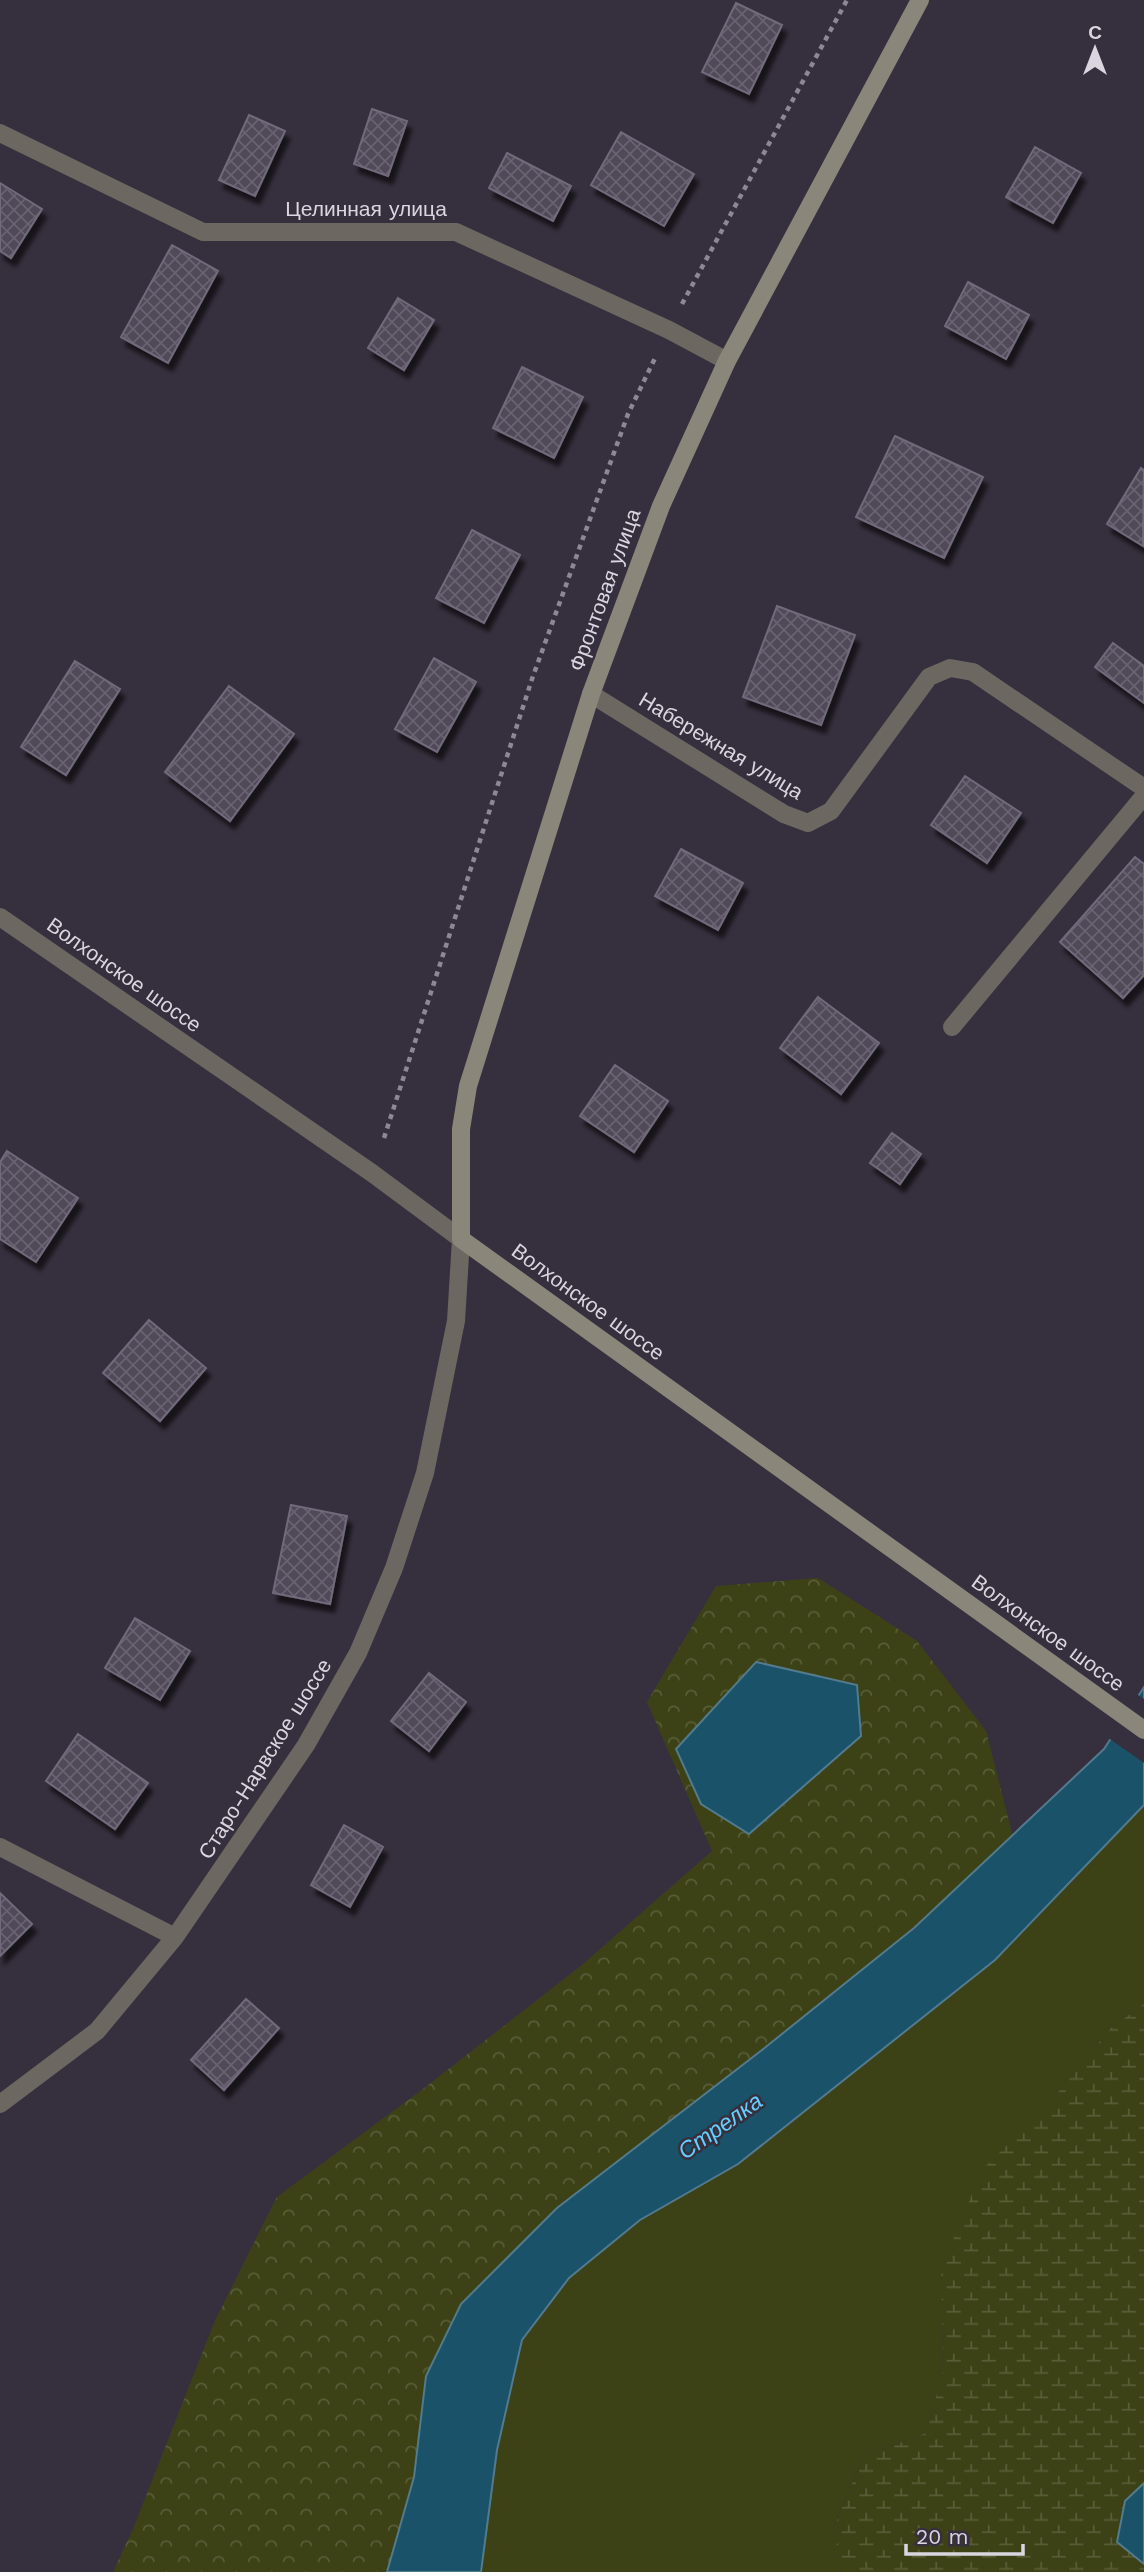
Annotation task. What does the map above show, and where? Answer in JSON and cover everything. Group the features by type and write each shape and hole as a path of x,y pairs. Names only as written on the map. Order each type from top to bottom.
{"main road":[{"name":"Фронтовая улица","path":"461,1239 461,1129 468,1086 591,694 661,506 727,361 919,0"},
{"name":"Волхонское шоссе","path":"461,1239 1144,1730"}],"street":[{"name":"Целинная улица","path":"0,133 203,232 456,232 669,330 727,361"},
{"name":"Набережная улица","path":"591,694 784,814 808,823 831,811 929,677 950,668 973,672 1144,788"},
{"path":"952,1027 1144,796"},
{"name":"Волхонское шоссе","path":"0,917 461,1239"},
{"name":"Старо-Нарвское шоссе","path":"0,2104 97,2031 175,1937 306,1745 358,1653 394,1568 425,1473 456,1321 461,1239"},
{"path":"0,1847 175,1937"}],"path":[{"path":"384,1138 532,679 628,414 669,330 847,0"}],"green space":[{"path":"818,1578 917,1641 986,1731 1013,1837 914,1928 762,2050 557,2208 461,2304 426,2376 414,2477 387,2572 113,2572 133,2529 214,2323 277,2197 423,2089 582,1965 712,1851 647,1702 716,1586"},
{"path":"1144,1805 1144,2004 1111,2028 1050,2102 941,2269 943,2372 926,2433 863,2457 834,2526 841,2572 481,2572 497,2450 523,2340 569,2278 640,2220 738,2164 995,1960"},
{"path":"1144,2004 1144,2483 1125,2501 1117,2541 1144,2564 1144,2572 841,2572 834,2527 863,2457 926,2433 943,2372 941,2269 982,2170 1050,2102 1111,2028"}],"water":[{"path":"756,1662 857,1685 861,1736 749,1834 701,1804 676,1749"},
{"name":"Стрелка","path":"1144,1687 1144,1805 995,1960 738,2164 640,2220 569,2278 522,2340 497,2450 481,2572 387,2572 414,2477 426,2376 461,2304 557,2208 762,2050 914,1928 1104,1749"},
{"path":"1144,2483 1144,2564 1117,2542 1125,2501"}],"pier":[{"path":"1135,1693 1144,1699 1144,1763 1107,1737"}],"building":[{"path":"736,3 782,25 749,94 702,72"},
{"path":"372,109 407,121 388,176 354,164"},
{"path":"249,115 285,131 255,196 219,180"},
{"path":"621,132 694,174 664,226 591,185"},
{"path":"1035,147 1081,173 1053,223 1006,197"},
{"path":"507,153 571,186 553,221 489,188"},
{"path":"0,183 42,209 11,258 0,251"},
{"path":"172,245 218,271 168,363 121,337"},
{"path":"968,282 1029,315 1006,359 945,326"},
{"path":"398,298 434,320 404,370 368,348"},
{"path":"522,367 583,397 554,458 493,428"},
{"path":"895,436 983,477 944,558 856,517"},
{"path":"1141,468 1144,470 1143,546 1107,524"},
{"path":"472,530 520,555 484,623 436,598"},
{"path":"777,606 855,635 821,725 743,697"},
{"path":"1113,643 1144,666 1144,703 1095,667"},
{"path":"434,658 476,682 437,752 395,729"},
{"path":"75,661 120,689 66,775 21,747"},
{"path":"229,686 294,734 230,821 165,772"},
{"path":"965,776 1021,813 987,863 931,825"},
{"path":"681,849 743,883 718,930 655,896"},
{"path":"1135,857 1144,864 1144,975 1123,998 1060,942"},
{"path":"818,997 879,1043 841,1094 780,1048"},
{"path":"615,1065 668,1101 634,1152 580,1116"},
{"path":"892,1133 921,1154 900,1184 870,1163"},
{"path":"7,1151 78,1198 36,1262 0,1239 0,1162"},
{"path":"149,1320 206,1368 160,1421 103,1373"},
{"path":"291,1505 347,1516 330,1604 273,1593"},
{"path":"135,1618 190,1651 160,1700 105,1668"},
{"path":"429,1673 466,1702 429,1751 391,1721"},
{"path":"78,1734 148,1783 115,1829 46,1781"},
{"path":"344,1825 383,1847 350,1907 311,1885"},
{"path":"0,1893 32,1924 0,1956"},
{"path":"246,1999 279,2028 224,2090 191,2060"}]}
